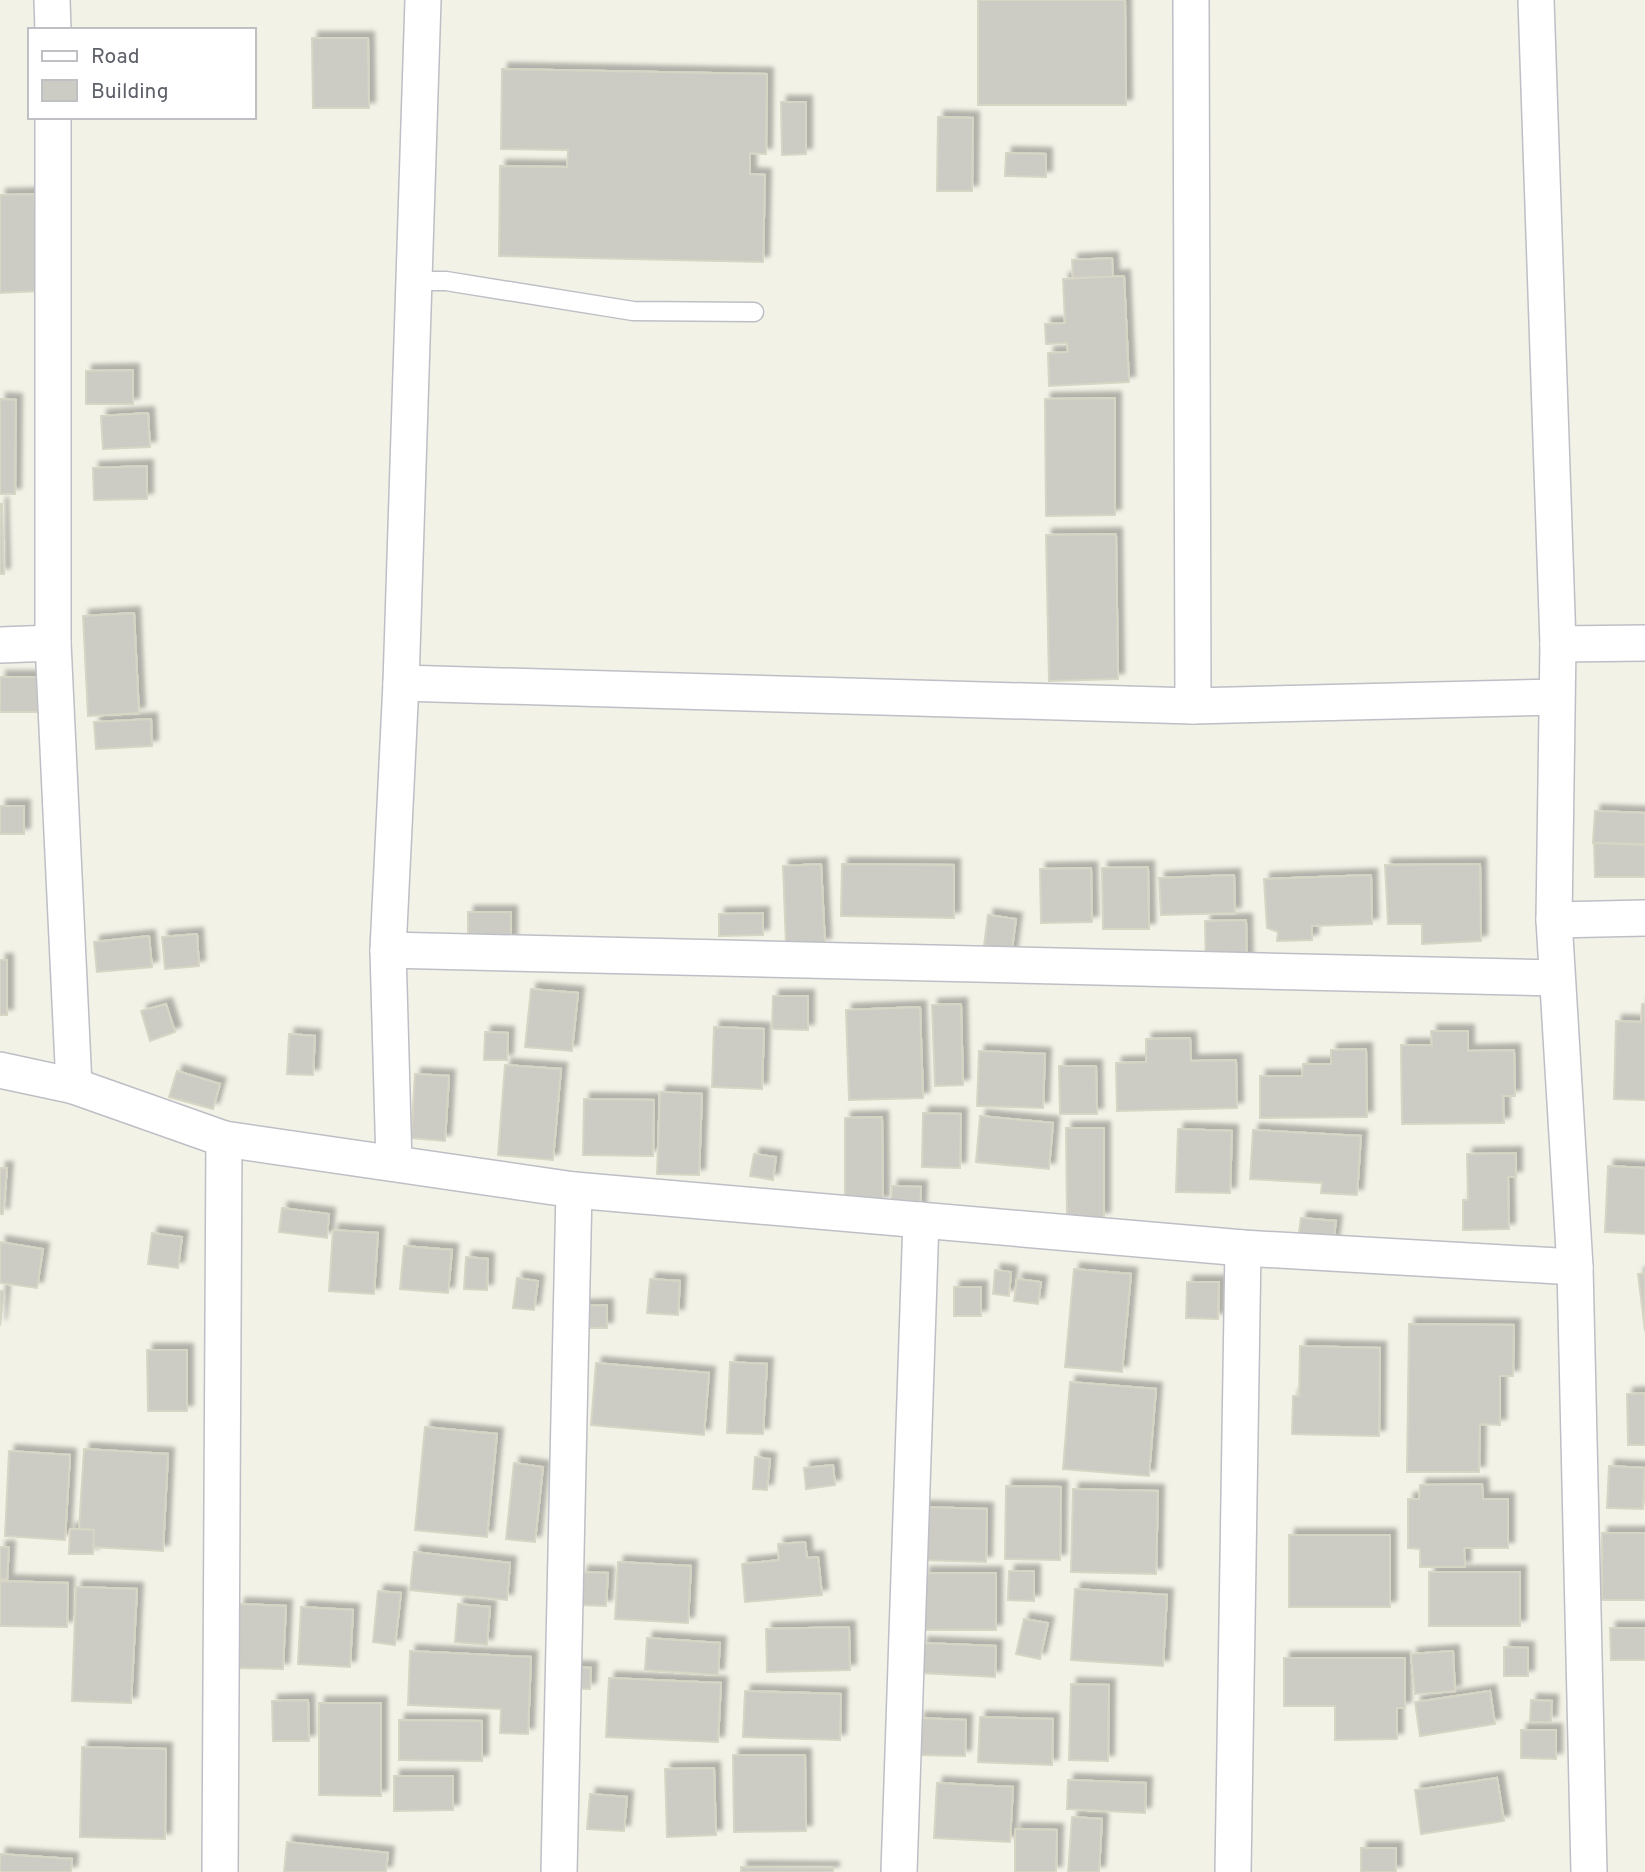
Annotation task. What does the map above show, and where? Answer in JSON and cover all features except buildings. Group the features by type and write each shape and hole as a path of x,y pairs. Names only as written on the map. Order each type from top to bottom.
{"street":[{"path":"52,0 52,28"},
{"path":"394,1163 388,950 416,281 423,0"},
{"path":"1191,0 1193,706"},
{"path":"1536,0 1558,644 1554,920 1575,1267 1589,1872"},
{"path":"52,119 53,643 74,1086"},
{"path":"0,645 53,643"},
{"path":"1558,644 1645,643"},
{"path":"401,683 1193,706 1556,697"},
{"path":"1554,920 1645,918"},
{"path":"388,950 1556,978"},
{"path":"0,1070 74,1086 225,1139 574,1190 1244,1248 1575,1267"},
{"path":"220,1872 225,1139"},
{"path":"559,1872 574,1190"},
{"path":"899,1872 921,1220"},
{"path":"1233,1872 1244,1248"}],"lane":[{"path":"416,281 446,281 634,311 754,312"}]}
